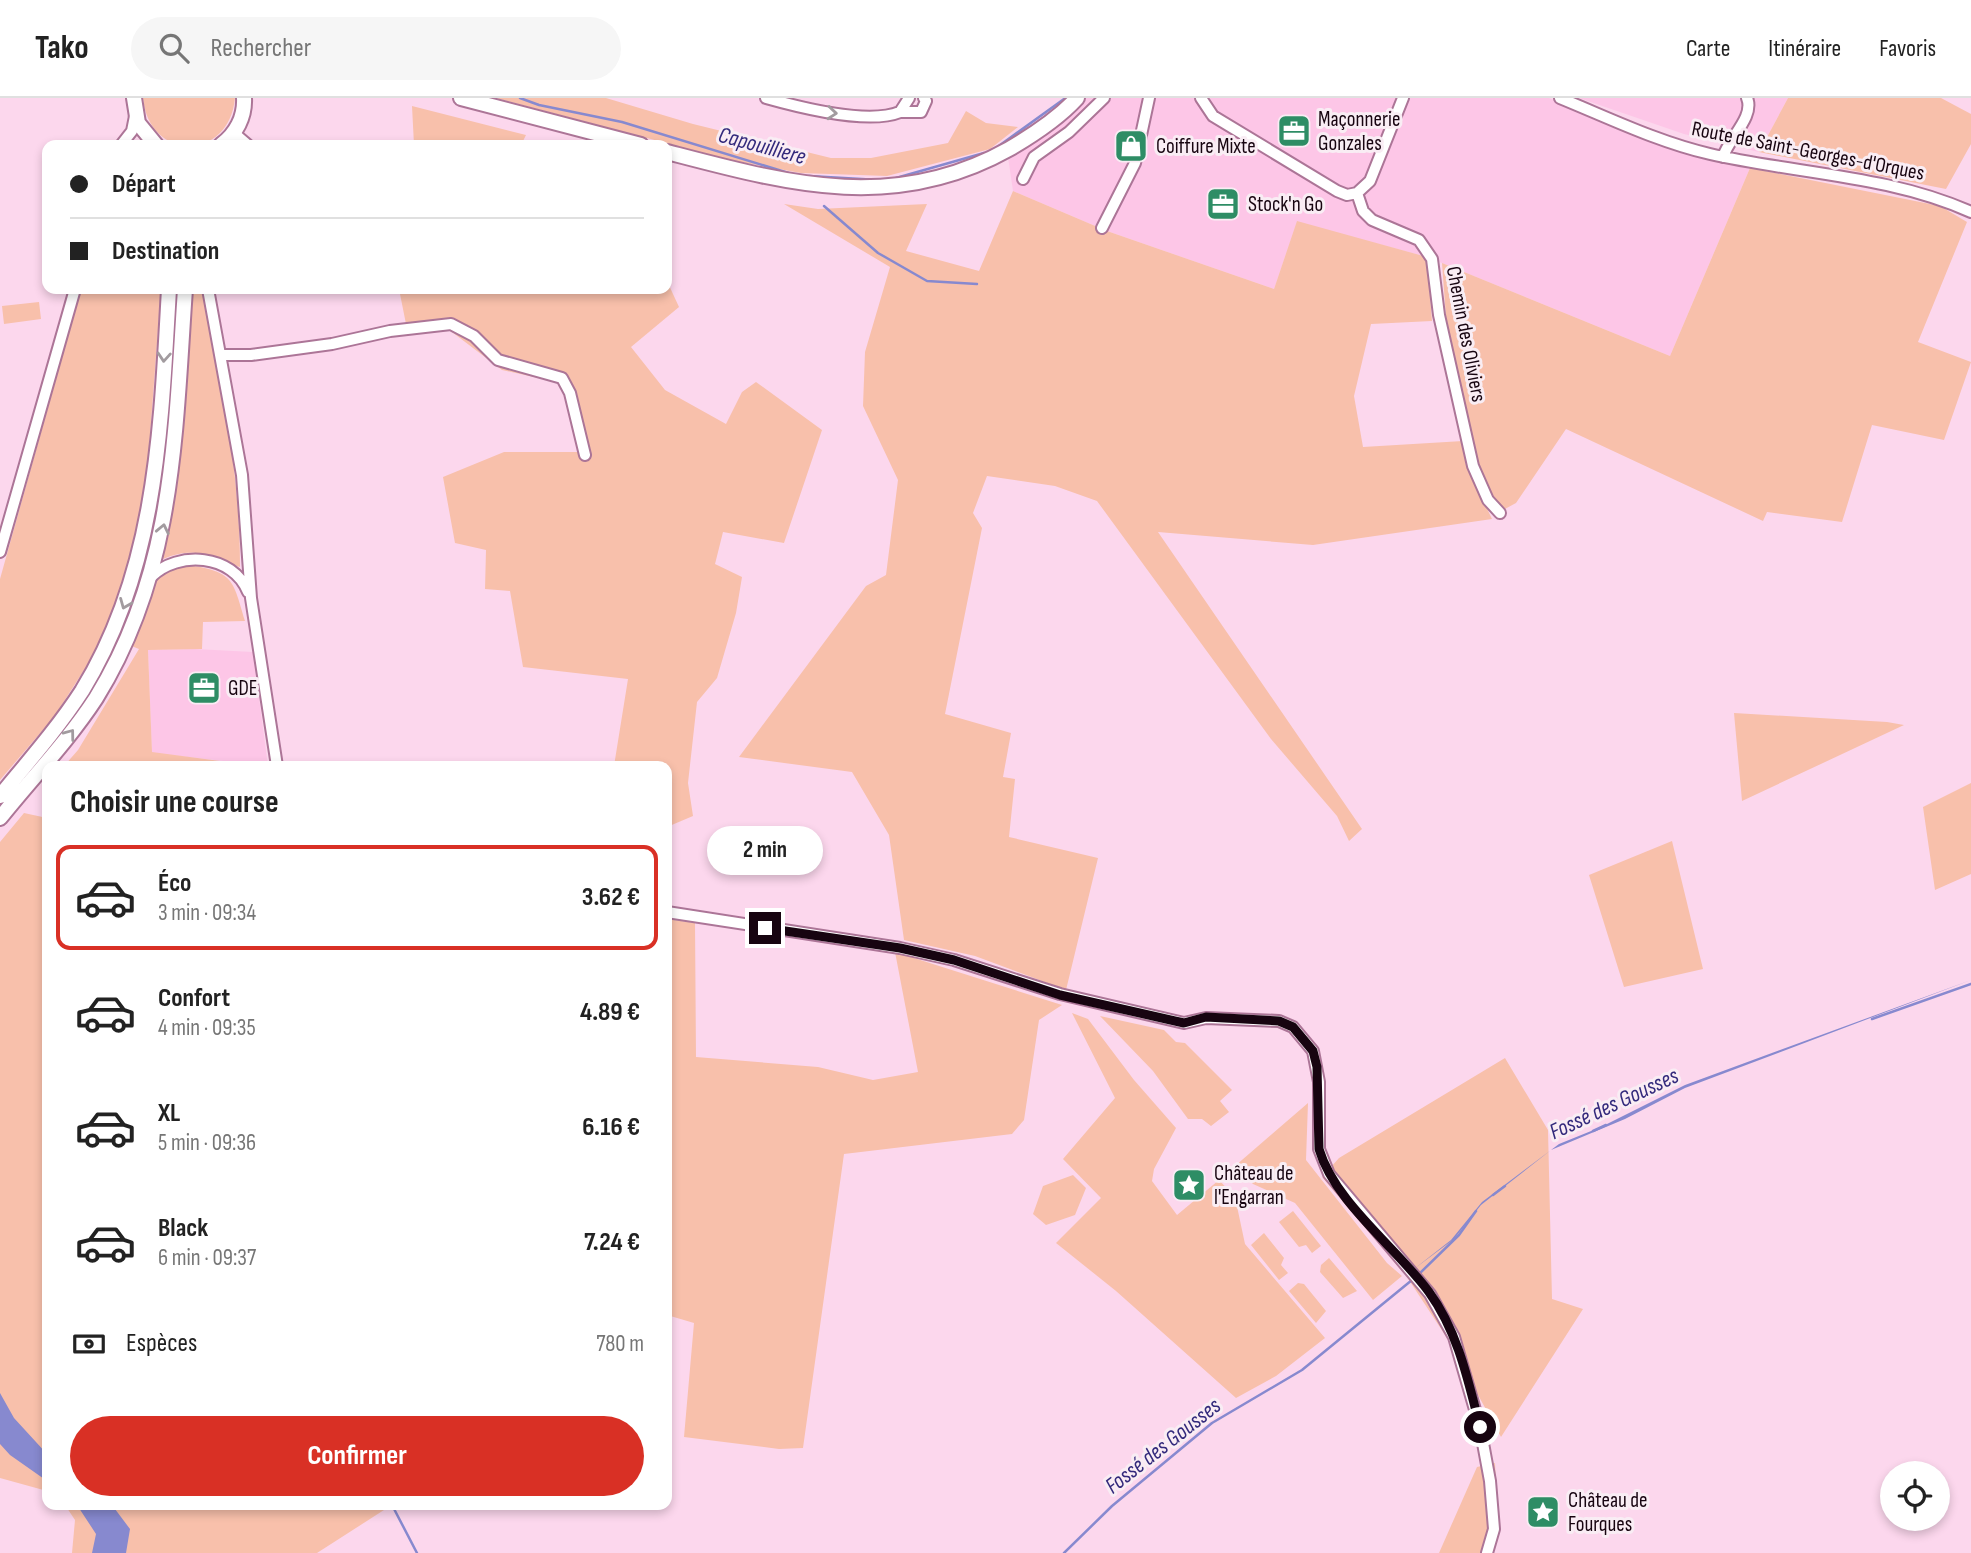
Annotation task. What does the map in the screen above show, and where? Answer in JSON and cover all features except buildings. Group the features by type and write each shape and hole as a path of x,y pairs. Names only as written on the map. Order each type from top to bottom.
{"main road":[{"path":"134,98 135,114 151,140"},
{"path":"242,116 244,98"},
{"path":"226,140 234,133 253,98"},
{"path":"461,98 622,140"},
{"path":"672,153 798,184 862,189 889,188 948,176 984,163 1044,126 1077,98"},
{"path":"0,796 62,720 82,690 128,596 154,491 169,294"},
{"path":"45,761 94,699 125,643 151,578 170,491 185,294"},
{"path":"0,818 42,765"}],"street":[{"path":"766,98 826,114 888,115 921,112 926,101 924,98"},
{"path":"900,112 909,98"},
{"path":"1023,179 1034,157 1069,132 1104,98"},
{"path":"1102,228 1135,163 1149,98"},
{"path":"1201,98 1213,116 1347,195 1357,193 1370,181 1399,99"},
{"name":"Route de Saint-Georges-d'Orques","path":"1560,98 1665,140 1723,157 1893,185 1942,199 1971,212"},
{"path":"1723,157 1727,145 1746,116 1749,104 1747,98"},
{"path":"125,140 132,131 135,114"},
{"path":"234,133 242,140"},
{"name":"Chemin des Oliviers","path":"1357,193 1363,211 1372,220 1419,240 1432,259 1439,315 1473,466 1488,500 1500,513"},
{"path":"0,552 74,294"},
{"path":"209,294 242,475 251,598 277,761"},
{"path":"221,355 251,355 332,344 390,331 451,324 474,336 498,360 562,378 570,393 585,455"},
{"path":"151,578 170,563 197,559 216,564 241,578 251,598"},
{"path":"241,578 248,564"},
{"path":"672,913 900,948 954,960 1060,995 1184,1023 1206,1017 1279,1021 1293,1027 1313,1051 1318,1082 1319,1149 1329,1174 1430,1294 1454,1337 1480,1427 1490,1481 1494,1529 1487,1553"}],"shaded area":[{"path":"143,98 235,98 230,119 219,134 210,140 168,140 159,134 148,119"},
{"path":"496,98 606,98 693,124 831,158 871,158 948,143 966,111 986,123 1018,127 990,149 887,176 801,173 734,161 672,145 672,140 655,140"},
{"path":"1084,98 1549,98 1663,144 1750,168 1670,356 1427,257 1297,222 1274,289 1107,231 1013,191 1008,157 1068,116"},
{"path":"1579,98 1788,98 1759,152 1684,134"},
{"path":"1788,98 1941,98 1971,114 1971,144 1946,189 1759,152"},
{"path":"412,106 526,135 524,140 414,140"},
{"path":"1750,168 1940,206 1967,222 1918,342 1971,362 1944,440 1872,425 1842,522 1767,512 1763,521 1566,429 1516,503 1503,510 1490,495 1479,466 1446,317 1442,263 1670,356"},
{"path":"1013,191 1107,231 1274,289 1297,221 1427,257 1432,321 1371,324 1354,396 1363,447 1463,441 1466,465 1492,519 1313,545 1158,532 1362,829 1349,841 1337,816 1271,739 1097,501 1055,486 987,476 973,513 982,528 945,714 1011,733 1003,777 1015,779 1009,837 1098,858 1066,990 975,956 904,940 889,835 852,772 739,757 866,586 886,575 898,480 863,406 865,352 890,267 784,204 818,209 927,204 906,251 979,271"},
{"path":"672,292 679,307 631,347 665,390 726,424 742,392 756,382 822,430 784,543 723,532 715,564 742,577 736,613 717,678 697,702 688,783 693,816 672,825 672,761 615,761 628,679 523,667 510,591 485,589 486,550 455,543 443,477 504,452 578,452 561,383 502,370 448,329 408,334 400,294 672,294"},
{"path":"80,294 161,294 145,503 128,565 102,642 54,717 0,780 0,579"},
{"path":"190,294 204,294 233,462 240,567 194,553 163,559 178,468"},
{"path":"39,302 41,319 4,324 2,306"},
{"path":"183,564 221,573 228,578 237,594 245,621 203,622 202,649 148,650 152,752 220,761 68,761 78,750 139,649 129,645 157,579"},
{"path":"148,650 253,652 267,761 223,761 152,753"},
{"path":"1734,713 1887,722 1904,725 1742,801"},
{"path":"1971,783 1971,874 1935,890 1923,807"},
{"path":"24,813 42,817 42,1490 0,1478 0,842"},
{"path":"1672,841 1703,969 1624,987 1589,875"},
{"path":"672,920 695,923 696,1057 818,1067 873,1080 918,1072 895,952 1062,1005 1039,1020 1024,1120 1012,1134 844,1154 803,1448 779,1449 684,1437 694,1323 672,1316"},
{"path":"1072,1013 1088,1019 1134,1080 1176,1128 1154,1169 1152,1181 1177,1215 1219,1180 1235,1197 1245,1244 1325,1338 1276,1376 1236,1398 1116,1291 1056,1243 1101,1198 1063,1159 1115,1098"},
{"path":"1100,1016 1164,1030 1176,1042 1185,1043 1232,1090 1220,1101 1229,1112 1211,1126 1202,1119 1188,1119 1153,1071"},
{"path":"1505,1058 1548,1130 1552,1299 1583,1309 1501,1437 1447,1338 1407,1277 1322,1177 1339,1158"},
{"path":"1308,1103 1306,1160 1387,1263 1402,1276 1373,1300 1295,1203 1253,1184 1235,1166"},
{"path":"1073,1175 1086,1188 1075,1215 1046,1225 1033,1214 1043,1186"},
{"path":"1293,1211 1321,1246 1312,1253 1306,1245 1299,1247 1279,1222"},
{"path":"1264,1233 1284,1258 1281,1265 1288,1273 1279,1280 1251,1245"},
{"path":"1329,1258 1357,1291 1343,1298 1320,1272 1321,1265"},
{"path":"1298,1283 1304,1284 1326,1311 1316,1323 1289,1291"},
{"path":"1495,1463 1498,1526 1492,1553 1439,1553 1477,1467"},
{"path":"68,1510 384,1510 317,1553 72,1553 75,1520"}],"water":[{"path":"1971,980 1685,1088 1625,1119 1551,1150 1685,1085"},
{"path":"1550,1151 1481,1205 1454,1239 1414,1269 1451,1240 1482,1202"},
{"path":"0,1393 14,1418 42,1449 42,1477 10,1455 0,1444"},
{"path":"80,1510 116,1510 130,1529 126,1553 92,1553 96,1534"}],"waterway":[{"name":"Capouilliere","path":"520,98 539,105 622,122 795,175"},
{"name":"Capouilliere","path":"996,148 1064,99"},
{"name":"Capouilliere","path":"896,178 984,153"},
{"name":"Capouilliere","path":"809,176 879,180"},
{"name":"Capouilliere","path":"824,206 878,253 927,281 977,284"},
{"name":"Fossé des Gousses","path":"1872,1019 1971,984"},
{"name":"Fossé des Gousses","path":"1593,1131 1606,1125"},
{"name":"Fossé des Gousses","path":"1493,1195 1505,1186"},
{"name":"Fossé des Gousses","path":"1417,1276 1459,1235 1476,1211"},
{"name":"Fossé des Gousses","path":"1064,1553 1112,1506 1212,1423 1302,1370 1412,1280"},
{"name":"Fossé des Gousses","path":"395,1510 417,1553"}],"place":[{"name":"Maçonnerie Gonzales","path":"1294,131"},
{"name":"Coiffure Mixte","path":"1131,146"},
{"name":"Stock'n Go","path":"1223,204"},
{"name":"GDE","path":"204,688"},
{"name":"Château de l'Engarran","path":"1189,1185"},
{"name":"Château de Fourques","path":"1543,1512"}],"route":[{"path":"765,928 900,948 954,960 1060,995 1184,1023 1206,1017 1279,1021 1293,1027 1305,1037 1313,1051 1317,1067 1317,1125 1322,1161 1339,1189 1430,1294 1454,1337 1480,1427"}]}
